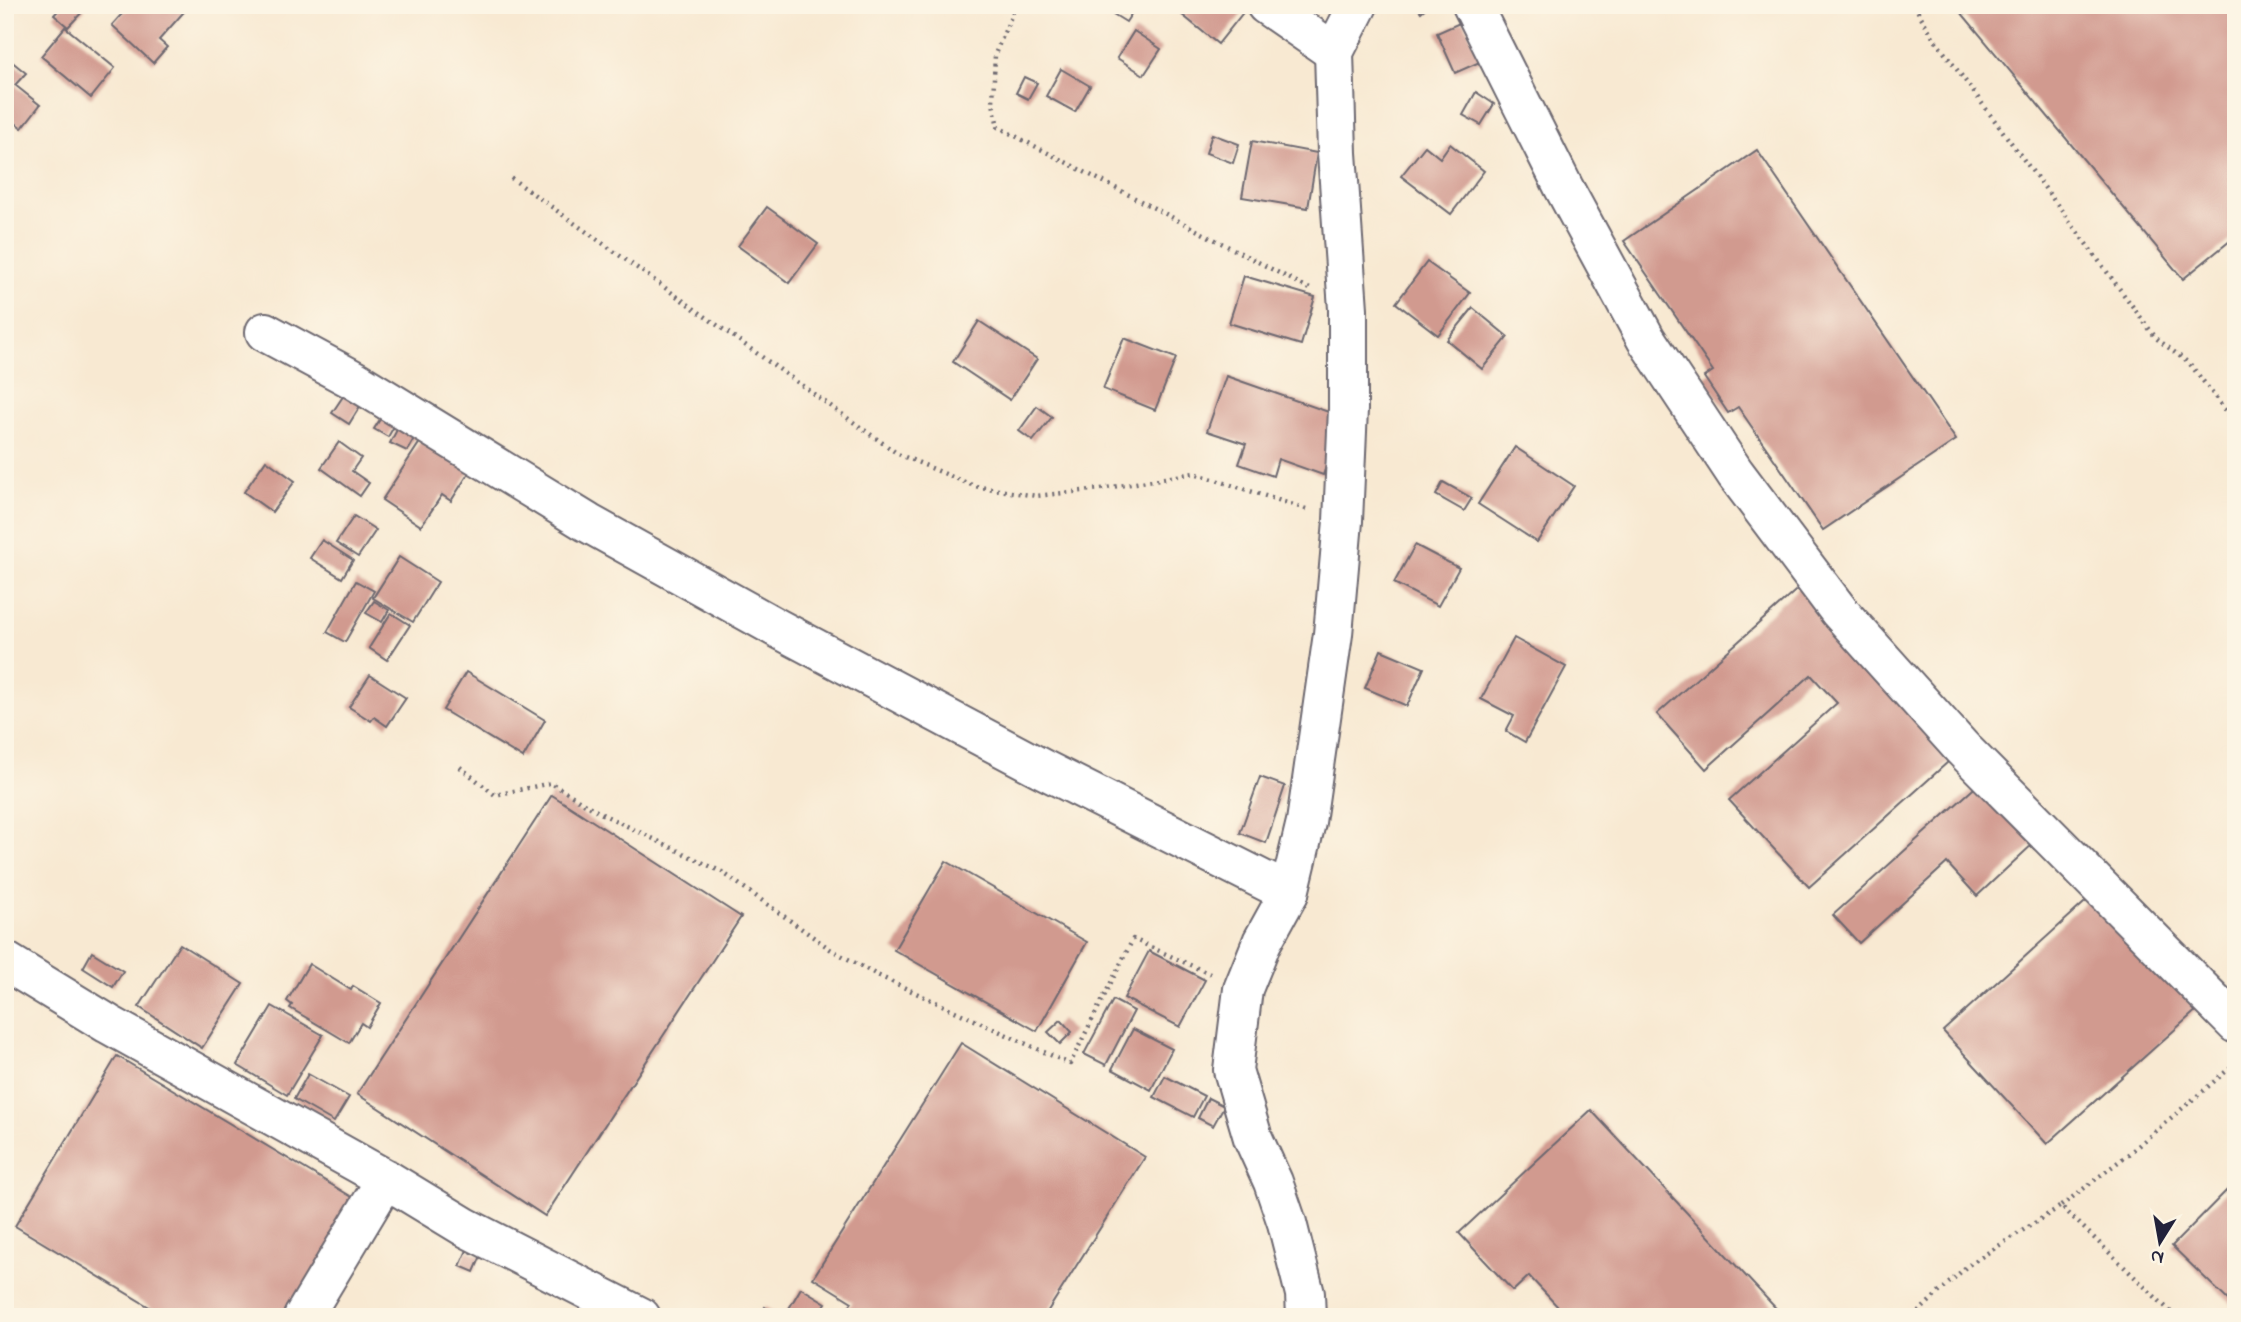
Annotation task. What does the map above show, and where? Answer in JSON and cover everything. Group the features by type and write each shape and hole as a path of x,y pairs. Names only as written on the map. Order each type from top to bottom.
{"street":[{"path":"1266,5 1334,52"},
{"path":"1306,1317 1305,1294 1287,1223 1273,1182 1253,1138 1233,1070 1243,989 1262,942 1289,893 1306,822 1339,589 1348,409 1348,309 1337,153 1334,52 1358,5"},
{"path":"1472,5 1564,188 1646,339 1735,473 1839,611 1962,748 2236,1024"},
{"path":"265,332 356,381 588,523 777,628 1041,768 1289,893"},
{"path":"5,961 108,1024 386,1179 466,1227 641,1317"},
{"path":"303,1317 386,1179"}],"path":[{"path":"1016,5 995,54 993,103 998,127 1348,309"},
{"path":"1914,5 1935,40 2156,338 2190,364 2236,424"},
{"path":"511,178 898,454 974,486 1036,496 1101,489 1194,473 1343,521"},
{"path":"460,767 495,795 551,783 600,813 722,872 830,949 877,975 1070,1064 1133,939 1243,989"},
{"path":"1913,1317 1967,1266 2061,1206 2126,1156 2236,1063"},
{"path":"2061,1206 2176,1317"}],"building":[{"path":"63,5 81,5 85,9 68,27 54,15"},
{"path":"130,5 190,5 159,40 167,47 153,63 112,25"},
{"path":"1107,5 1137,5 1126,22 1105,9"},
{"path":"1170,5 1249,5 1218,44"},
{"path":"1415,5 1429,5 1421,12"},
{"path":"1955,5 2224,5 2236,20 2236,236 2183,279"},
{"path":"1464,21 1482,61 1455,73 1437,33"},
{"path":"65,27 115,68 91,98 41,56"},
{"path":"1134,31 1161,49 1144,75 1117,58"},
{"path":"5,56 26,73 15,85 40,105 22,128 5,115"},
{"path":"1061,69 1090,86 1075,112 1046,96"},
{"path":"1024,77 1037,83 1028,99 1016,93"},
{"path":"1476,92 1494,104 1481,125 1463,115"},
{"path":"1212,134 1239,144 1233,163 1206,153"},
{"path":"1252,141 1317,153 1308,208 1242,197"},
{"path":"1450,144 1484,171 1451,214 1401,176 1425,146 1440,158"},
{"path":"1757,150 1956,440 1823,530 1738,407 1728,413 1704,377 1713,371 1624,241"},
{"path":"767,207 818,244 789,283 738,246"},
{"path":"1427,262 1470,293 1438,335 1396,303"},
{"path":"1244,276 1315,297 1301,345 1229,323"},
{"path":"1473,308 1508,337 1482,369 1447,340"},
{"path":"979,321 1037,359 1010,400 953,362"},
{"path":"1124,338 1176,358 1155,410 1103,389"},
{"path":"1226,376 1343,417 1323,475 1278,459 1273,476 1239,464 1246,444 1207,431"},
{"path":"346,392 362,403 349,424 332,413"},
{"path":"1037,406 1052,417 1033,441 1019,431"},
{"path":"384,413 397,421 388,437 374,429"},
{"path":"400,424 417,433 407,451 390,443"},
{"path":"422,439 470,471 451,501 442,495 421,526 382,500"},
{"path":"339,442 361,458 352,471 369,483 360,496 321,468"},
{"path":"1515,447 1574,486 1537,542 1478,504"},
{"path":"266,460 295,481 272,512 244,492"},
{"path":"1443,482 1472,498 1464,511 1436,495"},
{"path":"354,516 376,530 358,557 336,543"},
{"path":"322,540 353,560 342,578 310,558"},
{"path":"1415,545 1459,568 1438,606 1394,583"},
{"path":"399,557 438,582 413,622 373,598"},
{"path":"356,581 374,591 345,642 327,632"},
{"path":"1802,585 1958,753 1809,887 1729,800 1837,703 1811,675 1706,769 1657,714"},
{"path":"374,601 389,610 382,622 366,613"},
{"path":"391,613 410,625 387,660 369,648"},
{"path":"1514,638 1566,667 1525,742 1506,731 1514,716 1481,699"},
{"path":"1381,650 1424,668 1407,706 1365,688"},
{"path":"466,672 545,720 523,758 443,710"},
{"path":"370,675 406,698 387,726 374,717 371,721 349,707"},
{"path":"1260,777 1285,786 1266,843 1240,833"},
{"path":"1981,782 2035,842 1977,896 1947,863 1859,943 1833,915"},
{"path":"552,795 741,917 545,1216 357,1094"},
{"path":"946,861 1087,942 1037,1031 894,950"},
{"path":"2094,894 2199,1008 2047,1144 1943,1031"},
{"path":"180,944 243,984 202,1048 139,1007"},
{"path":"1149,951 1205,980 1180,1027 1124,998"},
{"path":"92,952 123,971 113,987 83,968"},
{"path":"309,964 351,990 353,986 381,1003 367,1027 361,1023 349,1043 290,1008 292,1005 287,1001"},
{"path":"1113,1000 1134,1011 1106,1065 1084,1054"},
{"path":"272,1006 323,1035 287,1095 237,1065"},
{"path":"1061,1020 1072,1032 1060,1044 1048,1032"},
{"path":"1133,1029 1172,1049 1151,1090 1112,1069"},
{"path":"961,1043 1145,1157 1044,1317 842,1317 852,1302 813,1278"},
{"path":"117,1056 362,1203 293,1317 166,1317 15,1226"},
{"path":"308,1074 349,1097 334,1122 294,1099"},
{"path":"1165,1076 1204,1096 1193,1117 1154,1097"},
{"path":"1208,1098 1224,1106 1213,1126 1198,1118"},
{"path":"1591,1110 1784,1317 1550,1317 1559,1308 1529,1276 1513,1291 1459,1233"},
{"path":"2236,1181 2236,1308 2172,1246"},
{"path":"467,1250 481,1256 474,1272 460,1266"},
{"path":"801,1288 826,1303 817,1317 784,1317"},
{"path":"765,1307 782,1317 760,1317"}]}
